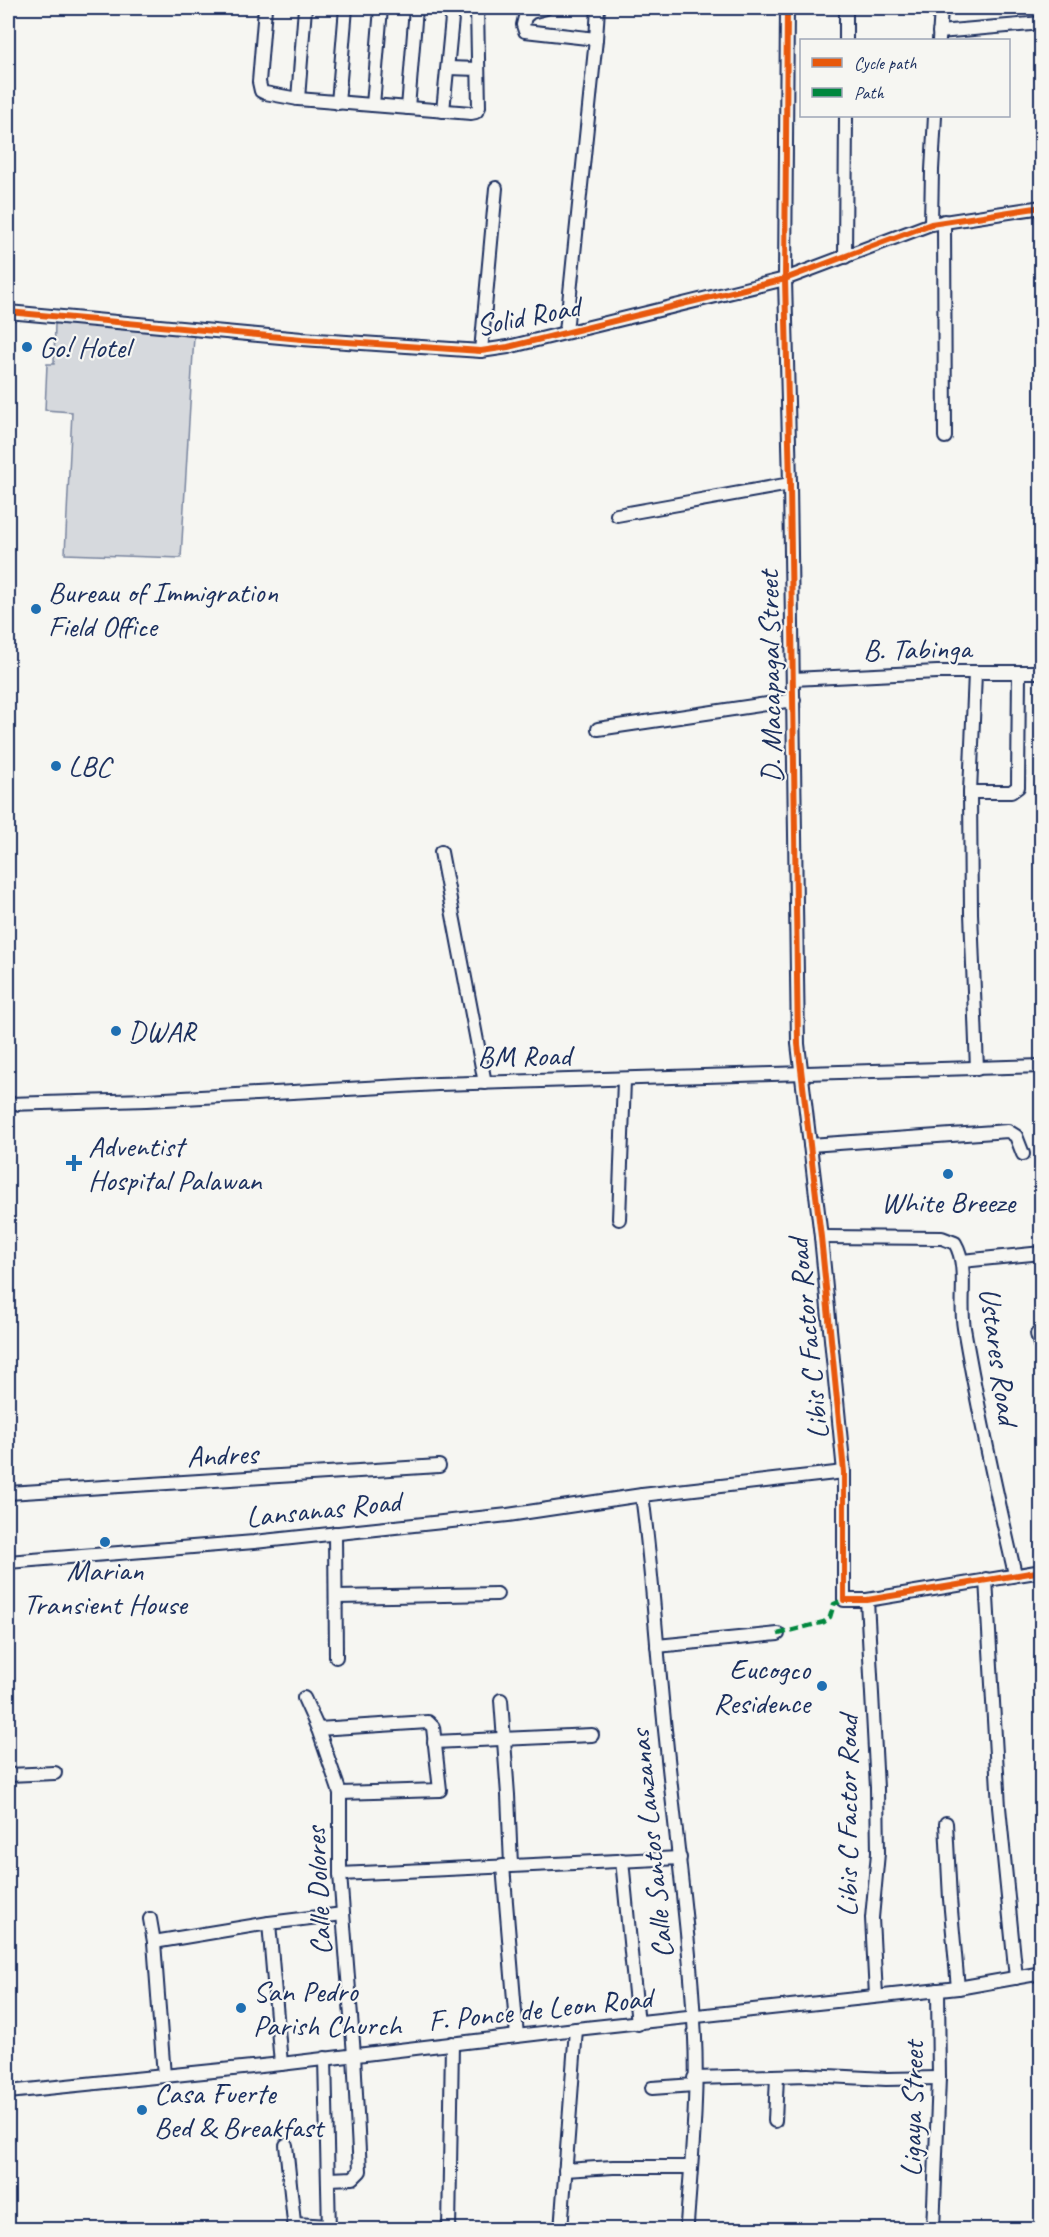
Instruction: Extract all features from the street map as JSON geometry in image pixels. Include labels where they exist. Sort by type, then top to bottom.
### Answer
[{"type":"street","points":[[265,8],[259,87],[265,93],[338,103],[471,113],[476,112],[479,107],[477,8]]},
{"type":"street","points":[[298,99],[305,8]]},
{"type":"street","points":[[338,103],[346,8]]},
{"type":"street","points":[[373,105],[381,8]]},
{"type":"street","points":[[408,108],[416,8]]},
{"type":"street","points":[[443,111],[453,8]]},
{"type":"street","points":[[546,8],[527,15],[523,21],[525,31],[596,39]]},
{"type":"street","points":[[566,332],[598,8]]},
{"type":"street","name":"D. Macapagal Street","points":[[787,8],[785,279],[794,700],[798,1044],[802,1073]]},
{"type":"street","points":[[846,8],[846,39]]},
{"type":"street","points":[[941,8],[939,36],[1041,23]]},
{"type":"street","points":[[448,68],[478,69]]},
{"type":"street","points":[[845,257],[846,117]]},
{"type":"street","points":[[932,224],[935,117]]},
{"type":"street","points":[[482,351],[496,188]]},
{"type":"street","name":"Solid Road","points":[[8,312],[302,339],[482,351],[785,279],[932,224],[1041,207]]},
{"type":"street","points":[[945,221],[945,437]]},
{"type":"street","points":[[617,515],[790,484]]},
{"type":"street","name":"B. Tabinga","points":[[793,679],[937,672],[1041,672]]},
{"type":"street","points":[[975,673],[970,792],[971,913],[977,1069]]},
{"type":"street","points":[[970,792],[1011,792],[1017,787],[1019,673]]},
{"type":"street","points":[[598,729],[794,700]]},
{"type":"street","points":[[441,852],[485,1083]]},
{"type":"street","name":"BM Road","points":[[8,1104],[485,1083],[1041,1066]]},
{"type":"street","name":"Libis C Factor Road","points":[[802,1073],[844,1472],[844,1600],[867,1600],[878,1853],[872,1918],[876,1996]]},
{"type":"street","points":[[619,1219],[624,1080]]},
{"type":"street","points":[[810,1145],[1008,1131],[1016,1136],[1023,1154]]},
{"type":"street","name":"Ustares Road","points":[[821,1238],[950,1239],[955,1243],[962,1261],[963,1325],[1015,1574]]},
{"type":"street","points":[[962,1261],[1041,1253]]},
{"type":"street","points":[[1037,1334],[1041,1351]]},
{"type":"street","name":"Andres","points":[[8,1493],[439,1466]]},
{"type":"street","name":"Lansanas Road","points":[[8,1562],[254,1542],[508,1515],[642,1495],[844,1472]]},
{"type":"street","name":"Calle Santos Lanzanas","points":[[642,1495],[653,1578],[657,1646],[669,1774],[680,1858],[695,2039],[687,2224]]},
{"type":"street","points":[[335,1533],[336,1657]]},
{"type":"street","points":[[867,1600],[1041,1571]]},
{"type":"street","points":[[986,1579],[999,1807],[1016,1978]]},
{"type":"street","points":[[337,1597],[497,1594]]},
{"type":"street","points":[[657,1646],[778,1634]]},
{"type":"street","name":"Calle Dolores","points":[[304,1698],[318,1729],[331,1773],[340,1793],[340,1874],[354,2055],[360,2171],[353,2178],[329,2179]]},
{"type":"street","points":[[501,1700],[507,1865],[517,2036]]},
{"type":"street","points":[[318,1729],[428,1722],[433,1727],[440,1787],[438,1791],[340,1793]]},
{"type":"street","points":[[434,1742],[592,1735]]},
{"type":"street","points":[[8,1775],[55,1773]]},
{"type":"street","points":[[946,1823],[958,1988]]},
{"type":"street","points":[[340,1874],[680,1858]]},
{"type":"street","points":[[622,1860],[638,2024]]},
{"type":"street","points":[[154,1942],[269,1923],[343,1914]]},
{"type":"street","points":[[150,1919],[154,1942],[164,2076]]},
{"type":"street","points":[[269,1923],[281,2064]]},
{"type":"street","name":"F. Ponce de Leon Road","points":[[8,2092],[281,2064],[576,2029],[958,1988],[1041,1973]]},
{"type":"street","name":"Ligaya Street","points":[[933,2229],[939,2078],[938,1990]]},
{"type":"street","points":[[561,2229],[576,2029]]},
{"type":"street","points":[[449,2229],[452,2043]]},
{"type":"street","points":[[286,2145],[294,2222],[329,2228],[325,2058]]},
{"type":"street","points":[[775,2121],[777,2076]]},
{"type":"street","points":[[652,2088],[694,2081],[777,2076],[939,2078]]},
{"type":"street","points":[[565,2170],[623,2166],[691,2167]]},
{"type":"shaded area","points":[[55,322],[194,336],[181,558],[65,554],[72,412],[45,410],[47,364],[54,364]]},
{"type":"marked path","points":[[778,1634],[824,1622],[830,1617],[834,1604],[844,1600]]},
{"type":"cycle path","points":[[787,8],[785,279],[798,1044],[821,1237],[844,1472],[844,1600],[867,1600],[1042,1571]]},
{"type":"cycle path","points":[[8,312],[302,339],[481,351],[508,347],[785,279],[931,224],[1042,207]]},
{"type":"place","name":"Go! Hotel","points":[[27,347]]},
{"type":"place","name":"Bureau of Immigration Field Office","points":[[36,609]]},
{"type":"place","name":"LBC","points":[[56,766]]},
{"type":"place","name":"DWAR","points":[[116,1031]]},
{"type":"place","name":"Adventist Hospital Palawan","points":[[74,1163]]},
{"type":"place","name":"White Breeze","points":[[948,1174]]},
{"type":"place","name":"Marian Transient House","points":[[105,1542]]},
{"type":"place","name":"Eucogco Residence","points":[[822,1686]]},
{"type":"place","name":"San Pedro Parish Church","points":[[241,2008]]},
{"type":"place","name":"Casa Fuerte Bed & Breakfast","points":[[142,2110]]}]
